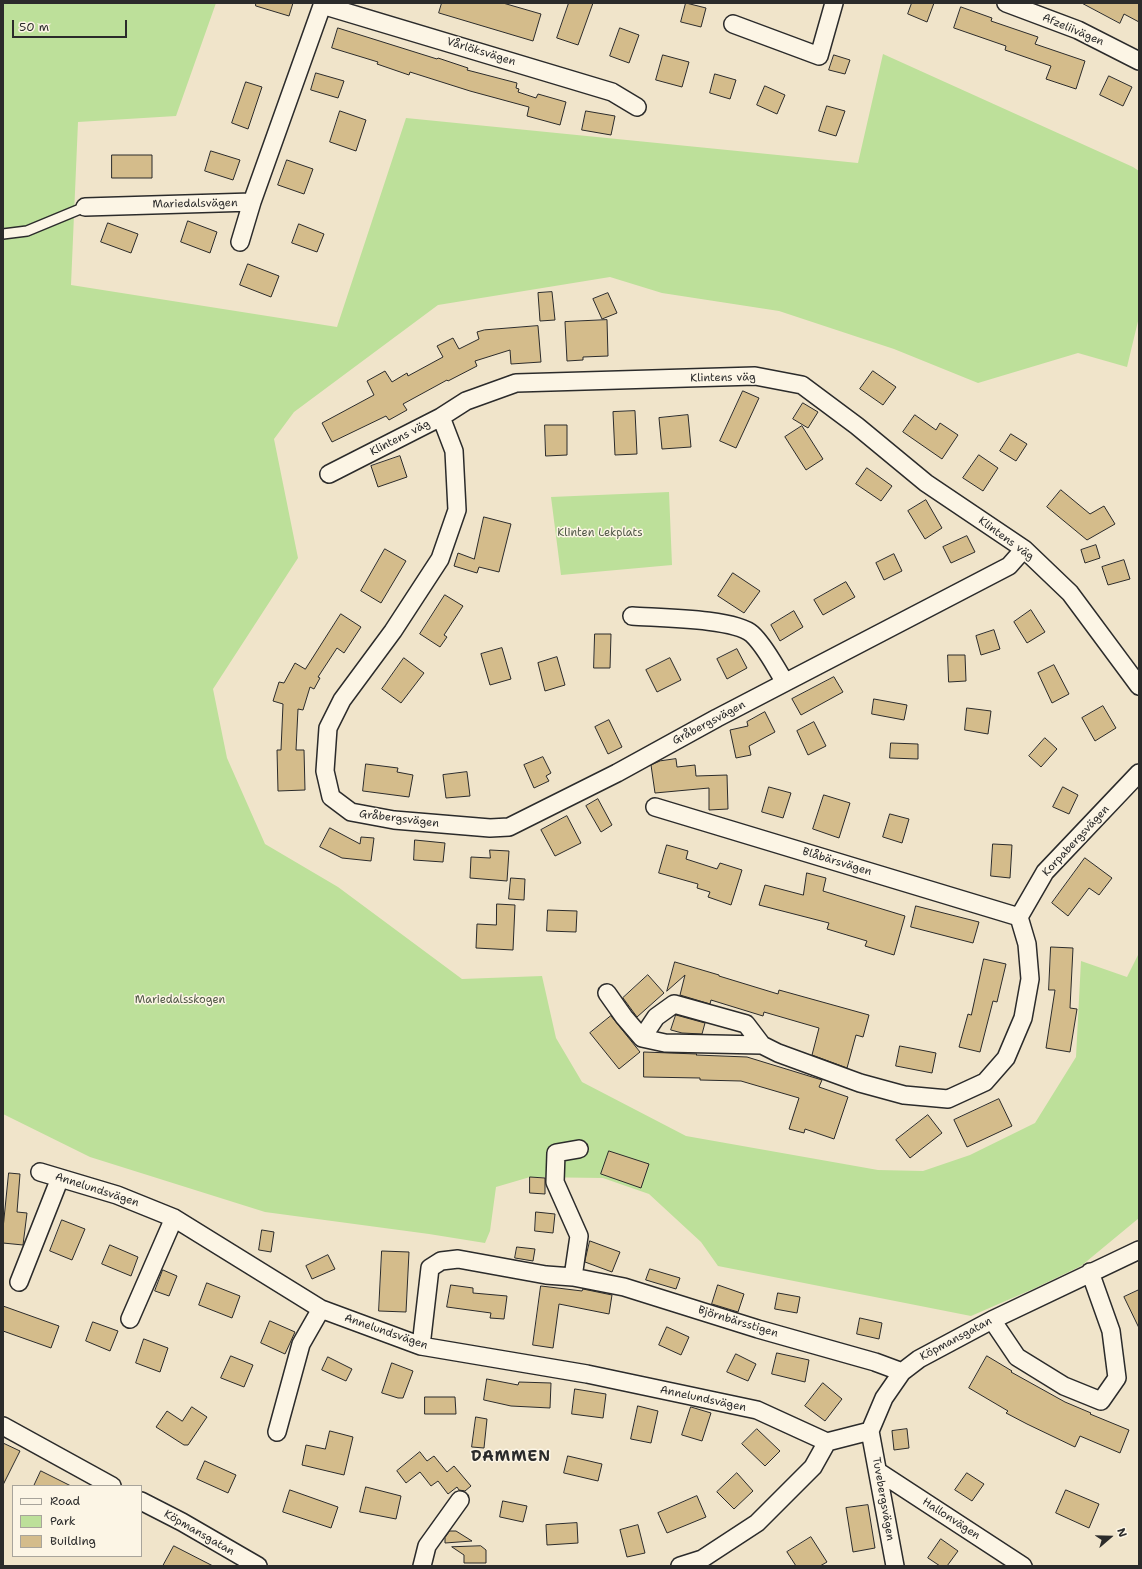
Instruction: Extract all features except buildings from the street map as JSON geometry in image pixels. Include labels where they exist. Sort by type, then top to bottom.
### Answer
[{"type":"street","points":[[733,24],[819,56],[834,3]]},
{"type":"street","name":"Afzeliivägen","points":[[1006,3],[1078,30],[1139,61]]},
{"type":"street","name":"Vårlöksvägen","points":[[323,4],[612,92],[636,107]]},
{"type":"street","name":"Mariedalsvägen","points":[[85,207],[252,202],[323,4]]},
{"type":"street","points":[[240,242],[252,202]]},
{"type":"street","name":"Klintens väg","points":[[329,474],[441,417],[466,402],[516,383],[755,376],[802,384],[926,483],[1024,549],[1070,593],[1139,686]]},
{"type":"street","name":"Gråbergsvägen","points":[[441,417],[454,451],[457,510],[440,559],[393,631],[342,700],[328,728],[325,771],[331,797],[350,812],[394,820],[490,828],[509,827],[617,773],[785,682],[1009,566],[1024,549]]},
{"type":"street","points":[[632,616],[686,619],[721,624],[751,633],[763,647],[785,682]]},
{"type":"street","name":"Korpabergsvägen","points":[[1019,917],[1045,872],[1139,774]]},
{"type":"street","name":"Blåbärsvägen","points":[[655,806],[1019,917]]},
{"type":"street","points":[[607,993],[624,1018],[642,1038],[665,1043],[762,1045],[778,1053],[860,1083],[904,1094],[948,1099],[985,1082],[1006,1058],[1023,1018],[1030,979],[1027,944],[1019,917]]},
{"type":"street","points":[[642,1038],[656,1017],[674,1004],[746,1024],[762,1045]]},
{"type":"street","points":[[573,1277],[579,1236],[555,1182],[556,1153],[579,1150]]},
{"type":"street","name":"Annelundsvägen","points":[[40,1172],[117,1194],[174,1218],[321,1308],[421,1346],[587,1374],[757,1410],[827,1442]]},
{"type":"street","points":[[19,1282],[60,1178]]},
{"type":"street","points":[[130,1319],[174,1218]]},
{"type":"street","name":"Köpmansgatan","points":[[870,1431],[884,1398],[902,1372],[919,1359],[992,1320],[1090,1272],[1139,1250]]},
{"type":"street","name":"Björnbärsstigen","points":[[421,1346],[430,1268],[441,1261],[458,1259],[546,1275],[573,1277],[624,1287],[758,1329],[875,1362],[902,1372]]},
{"type":"street","points":[[992,1320],[1016,1357],[1064,1386],[1101,1401],[1117,1378],[1111,1331],[1090,1272]]},
{"type":"street","points":[[277,1432],[301,1344],[321,1308]]},
{"type":"street","points":[[3,1426],[110,1485]]},
{"type":"street","points":[[680,1566],[702,1559],[757,1523],[813,1467],[827,1442],[870,1431]]},
{"type":"street","name":"Tuvebergsvägen","points":[[870,1431],[879,1472],[895,1566]]},
{"type":"street","name":"Hallonvägen","points":[[879,1472],[1023,1566]]},
{"type":"street","points":[[422,1566],[427,1546],[460,1500]]},
{"type":"street","name":"Köpmansgatan","points":[[142,1502],[182,1522],[250,1565]]},
{"type":"lane","name":"Mariedalsvägen","points":[[3,234],[27,231],[85,207]]},
{"type":"green space","name":"Mariedalsskogen","points":[[3,3],[216,3],[176,116],[78,122],[71,285],[337,327],[406,118],[858,163],[883,54],[1139,171],[1139,317],[1127,367],[1078,353],[978,383],[894,349],[779,311],[662,293],[610,277],[438,305],[294,412],[274,439],[298,558],[213,689],[227,758],[265,844],[338,887],[462,979],[542,976],[556,1038],[582,1082],[686,1136],[878,1170],[923,1171],[970,1155],[1035,1123],[1076,1057],[1081,961],[1127,977],[1139,953],[1139,1218],[1081,1266],[971,1316],[718,1266],[701,1242],[649,1194],[603,1178],[530,1177],[496,1187],[490,1231],[485,1243],[265,1212],[90,1157],[3,1114]]},
{"type":"green space","name":"Klinten Lekplats","points":[[669,492],[672,565],[561,575],[551,497]]},
{"type":"district","name":"DAMMEN","points":[[511,1457]]}]
